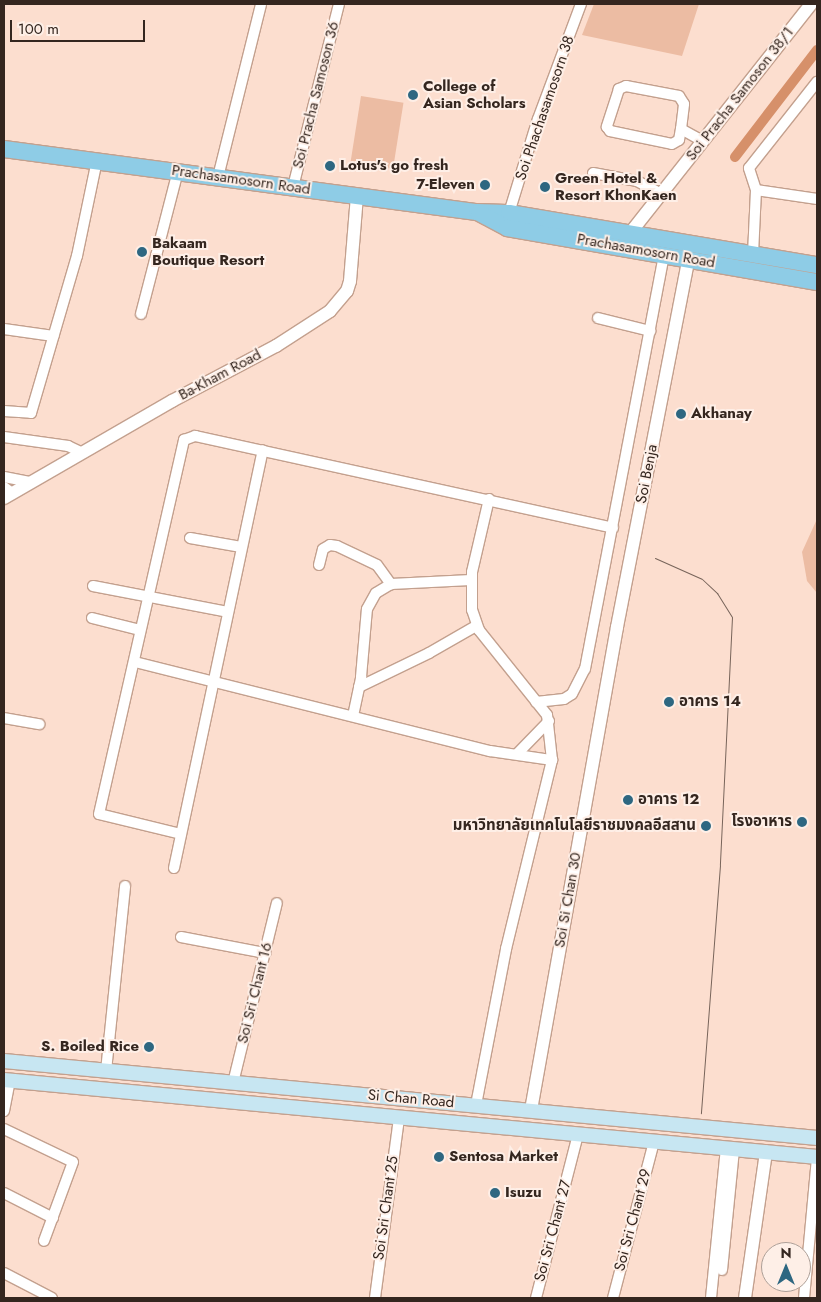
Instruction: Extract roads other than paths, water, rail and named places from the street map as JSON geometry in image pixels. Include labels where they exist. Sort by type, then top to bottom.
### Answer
[{"type":"main road","name":"Prachasamosorn Road","points":[[4,149],[477,212],[509,212],[817,265]]},
{"type":"main road","name":"Prachasamosorn Road","points":[[477,212],[506,228],[689,258],[817,282]]},
{"type":"main road","name":"Si Chan Road","points":[[4,1060],[817,1138]]},
{"type":"main road","name":"Si Chan Road","points":[[7,1080],[399,1119],[473,1124],[817,1157]]},
{"type":"main road","points":[[473,1124],[476,1105]]},
{"type":"street","points":[[218,177],[261,4]]},
{"type":"street","name":"Soi Pracha Samoson 36","points":[[293,187],[339,4]]},
{"type":"street","name":"Soi Phachasamosorn 38","points":[[509,212],[538,119],[581,4]]},
{"type":"street","name":"Soi Pracha Samoson 38/1","points":[[632,232],[811,4]]},
{"type":"street","points":[[753,254],[756,190],[749,168],[817,82]]},
{"type":"street","points":[[626,86],[679,96],[684,104],[681,129],[679,140],[672,144],[610,131],[608,127],[619,89],[626,86]]},
{"type":"street","points":[[681,129],[703,141]]},
{"type":"street","points":[[4,411],[32,413],[77,256],[97,160]]},
{"type":"street","points":[[141,314],[178,171]]},
{"type":"street","points":[[593,173],[637,181],[661,194]]},
{"type":"street","points":[[756,190],[817,199]]},
{"type":"street","name":"Ba-Kham Road","points":[[7,493],[276,346],[330,311],[347,291],[350,282],[357,196]]},
{"type":"street","points":[[536,702],[564,699],[572,694],[585,669],[664,254]]},
{"type":"street","name":"Soi Benja","points":[[606,690],[689,258]]},
{"type":"street","points":[[598,318],[650,331]]},
{"type":"street","points":[[4,329],[54,336]]},
{"type":"street","points":[[181,834],[99,814],[184,440],[195,436],[489,499],[613,528]]},
{"type":"street","points":[[4,437],[68,446],[81,452]]},
{"type":"street","points":[[174,868],[262,450]]},
{"type":"street","points":[[4,477],[30,482]]},
{"type":"street","points":[[476,1105],[506,949],[552,760],[549,720],[476,626],[471,580],[489,499]]},
{"type":"street","points":[[190,538],[241,547]]},
{"type":"street","points":[[319,566],[323,549],[330,545],[337,546],[377,565],[391,584]]},
{"type":"street","points":[[353,716],[359,686],[367,609],[376,593],[391,584],[471,580]]},
{"type":"street","points":[[93,586],[228,612]]},
{"type":"street","points":[[92,618],[140,630]]},
{"type":"street","points":[[359,686],[429,653],[476,626]]},
{"type":"street","points":[[135,662],[490,751],[552,760]]},
{"type":"street","name":"Soi Si Chan 30","points":[[531,1110],[606,690]]},
{"type":"street","points":[[4,718],[39,724]]},
{"type":"street","points":[[517,754],[549,720]]},
{"type":"street","points":[[106,1071],[125,886]]},
{"type":"street","name":"Soi Sri Chant 16","points":[[233,1083],[277,903]]},
{"type":"street","points":[[181,937],[264,953]]},
{"type":"street","points":[[4,1111],[7,1080]]},
{"type":"street","name":"Soi Sri Chant 25","points":[[374,1298],[399,1119]]},
{"type":"street","points":[[4,1129],[73,1162],[44,1241]]},
{"type":"street","name":"Soi Sri Chant 27","points":[[536,1298],[578,1135]]},
{"type":"street","name":"Soi Sri Chant 29","points":[[613,1298],[654,1142]]},
{"type":"street","points":[[711,1298],[730,1149]]},
{"type":"street","points":[[718,1298],[730,1149]]},
{"type":"street","points":[[745,1298],[766,1152]]},
{"type":"street","points":[[804,1298],[817,1157]]},
{"type":"street","points":[[4,1193],[53,1218]]},
{"type":"street","points":[[4,1273],[52,1298]]},
{"type":"waterway","points":[[735,157],[817,50]]},
{"type":"tram line","points":[[655,558],[702,579],[717,593],[732,617],[720,865],[701,1113]]},
{"type":"place","name":"College of Asian Scholars","points":[[413,95]]},
{"type":"place","name":"Lotus's go fresh","points":[[330,166]]},
{"type":"place","name":"7-Eleven","points":[[485,185]]},
{"type":"place","name":"Green Hotel & Resort KhonKaen","points":[[545,187]]},
{"type":"place","name":"Bakaam Boutique Resort","points":[[142,252]]},
{"type":"place","name":"Akhanay","points":[[681,414]]},
{"type":"place","name":"อาคาร 14","points":[[669,702]]},
{"type":"place","name":"อาคาร 12","points":[[628,800]]},
{"type":"place","name":"โรงอาหาร","points":[[802,822]]},
{"type":"place","name":"มหาวิทยาลัยเทคโนโลยีราชมงคลอีสสาน","points":[[706,826]]},
{"type":"place","name":"S. Boiled Rice","points":[[149,1047]]},
{"type":"place","name":"Sentosa Market","points":[[439,1157]]},
{"type":"place","name":"Isuzu","points":[[495,1193]]}]
